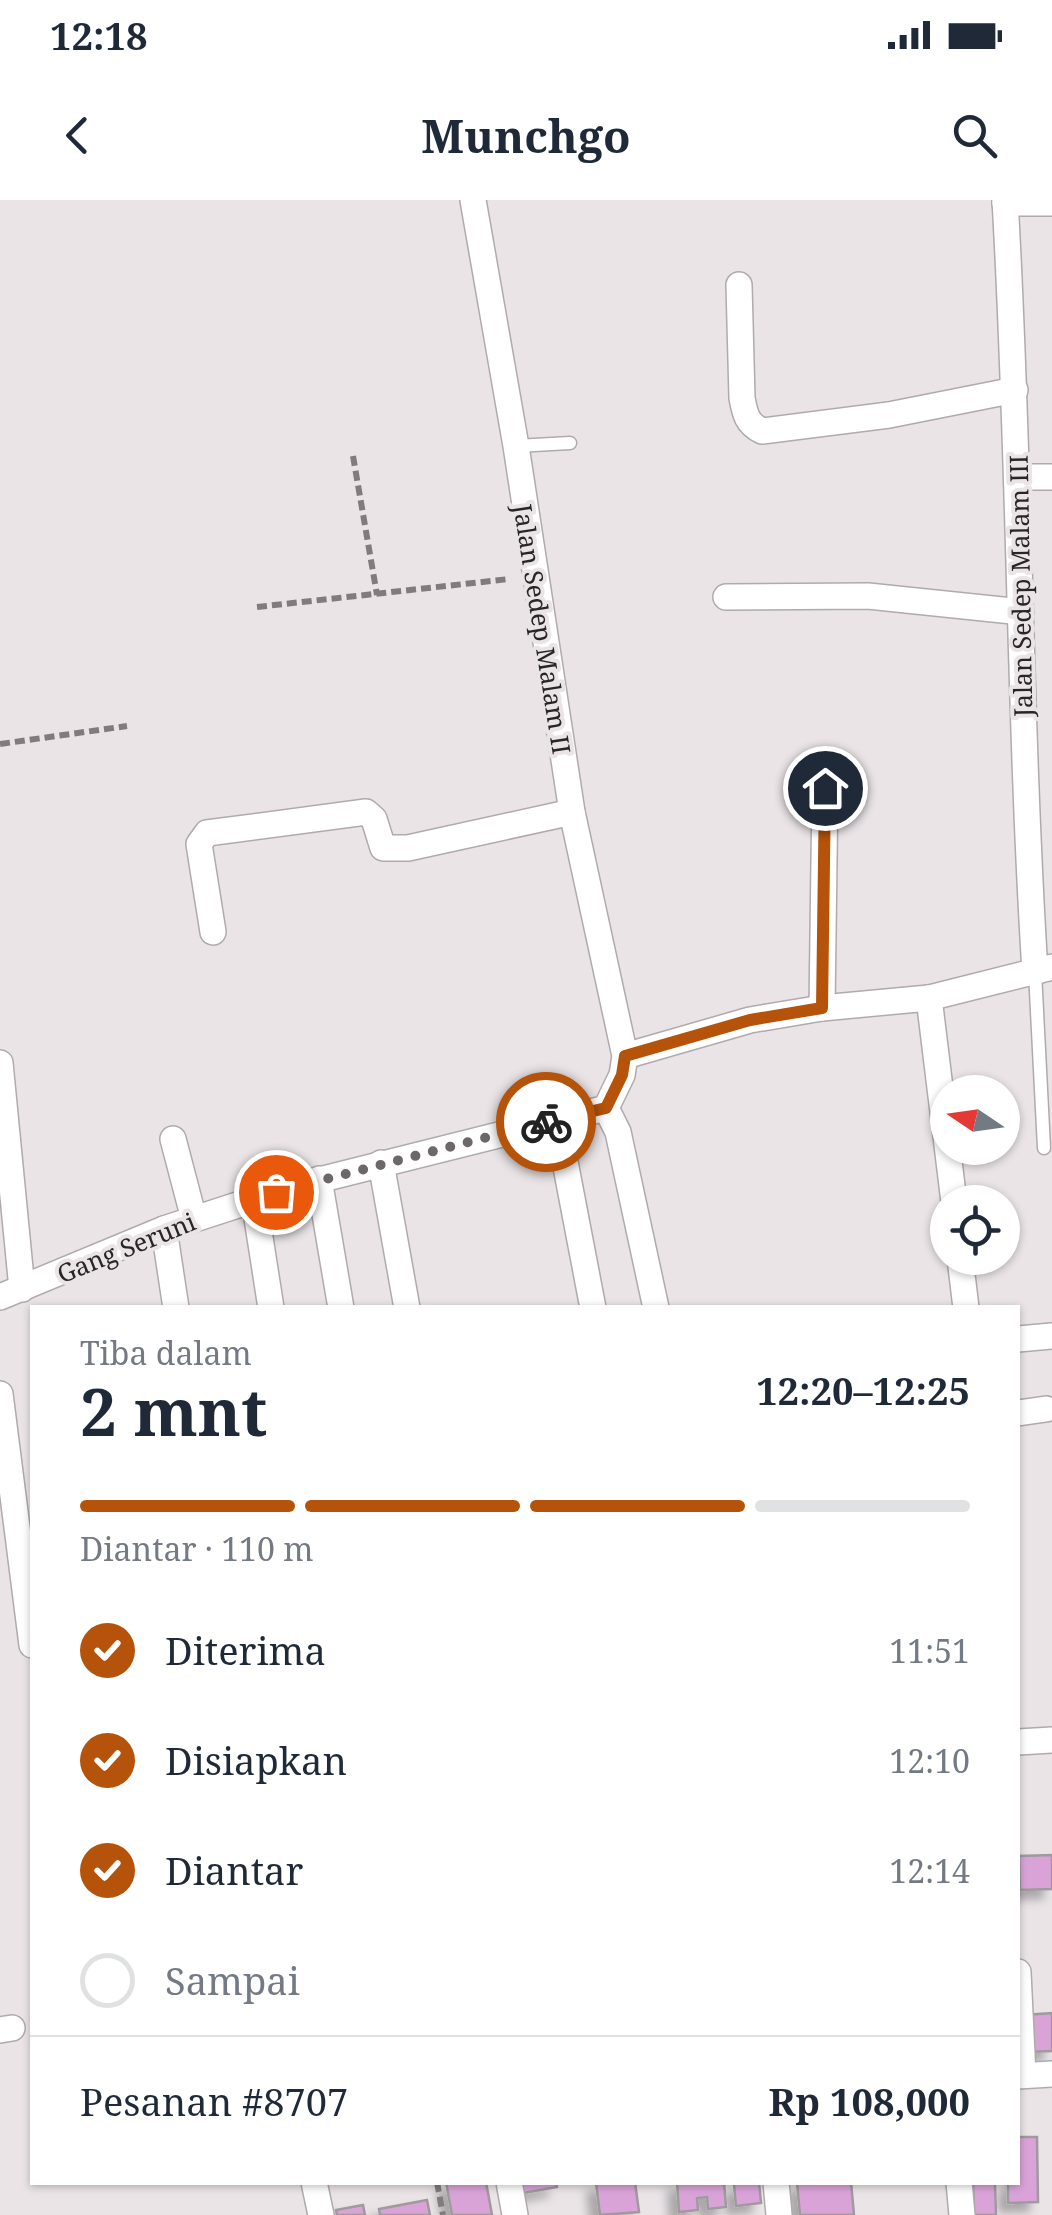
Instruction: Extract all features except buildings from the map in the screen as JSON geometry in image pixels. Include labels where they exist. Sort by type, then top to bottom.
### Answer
[{"type":"street","name":"Jalan Sedep Malam II","points":[[473,200],[516,446],[572,812],[625,1056]]},
{"type":"street","points":[[1005,201],[1052,203]]},
{"type":"street","name":"Jalan Sedep Malam III","points":[[1005,201],[1018,477],[1023,756],[1043,969]]},
{"type":"street","points":[[738,285],[742,398],[752,426],[762,431],[889,415],[1014,390]]},
{"type":"street","points":[[1018,477],[1052,476]]},
{"type":"street","points":[[726,598],[868,596],[1021,612]]},
{"type":"street","points":[[822,1008],[825,788]]},
{"type":"street","points":[[213,932],[199,844],[208,834],[366,812],[374,819],[383,848],[408,848],[572,812]]},
{"type":"street","points":[[655,1305],[618,1132],[606,1108],[618,1085],[625,1056],[750,1020],[822,1008],[929,998],[1043,969]]},
{"type":"street","points":[[929,998],[952,1185]]},
{"type":"street","points":[[0,1063],[11,1293]]},
{"type":"street","name":"Gang Seruni","points":[[11,1293],[164,1229],[319,1179],[606,1108]]},
{"type":"street","points":[[557,1120],[592,1305]]},
{"type":"street","points":[[173,1138],[194,1219]]},
{"type":"street","points":[[382,1163],[406,1305]]},
{"type":"street","points":[[319,1179],[340,1305]]},
{"type":"street","points":[[254,1200],[271,1305]]},
{"type":"street","points":[[164,1229],[176,1305]]},
{"type":"street","points":[[962,1275],[966,1305]]},
{"type":"street","points":[[1020,1340],[1052,1336]]},
{"type":"street","points":[[0,1394],[30,1629]]},
{"type":"street","points":[[1020,1414],[1046,1408]]},
{"type":"street","points":[[1020,1742],[1052,1740]]},
{"type":"street","points":[[1020,2076],[1052,2074]]},
{"type":"street","points":[[315,2185],[321,2215]]},
{"type":"street","points":[[509,2185],[515,2215]]},
{"type":"street","points":[[776,2185],[780,2215]]},
{"type":"street","points":[[959,2185],[962,2215]]},
{"type":"lane","points":[[516,446],[570,443]]},
{"type":"lane","points":[[1043,969],[1044,1148]]},
{"type":"path","points":[[353,456],[377,594]]},
{"type":"path","points":[[257,608],[535,576]]},
{"type":"path","points":[[0,744],[127,726]]},
{"type":"path","points":[[437,2185],[443,2215]]},
{"type":"way so far","points":[[276,1192],[546,1122]]},
{"type":"route","points":[[546,1122],[606,1108],[622,1075],[625,1056],[750,1020],[822,1008],[825,788]]}]
